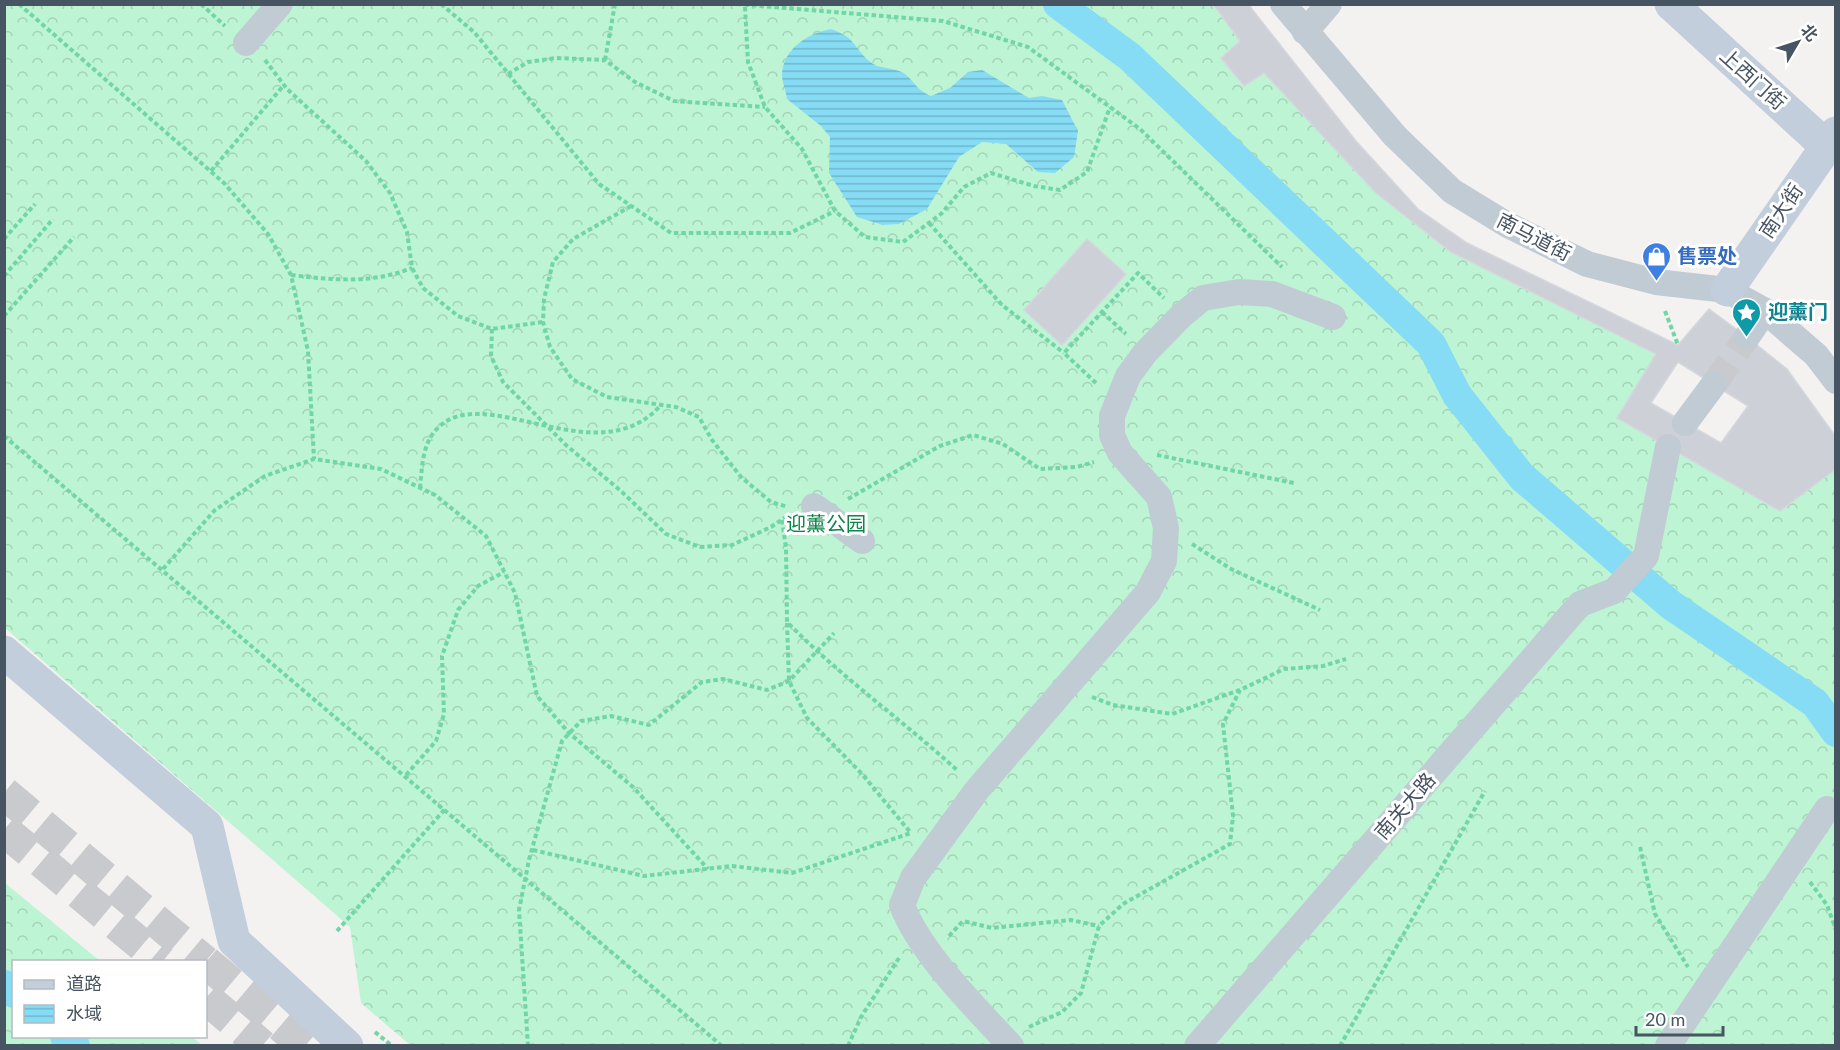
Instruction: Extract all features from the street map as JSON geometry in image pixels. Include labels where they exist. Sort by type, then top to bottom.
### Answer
[{"type":"street","points":[[246,43],[280,4]]},
{"type":"street","name":"南马道街","points":[[1283,4],[1395,136],[1452,191],[1506,224],[1587,264],[1656,282],[1727,290],[1765,311],[1816,354],[1836,381]]},
{"type":"street","points":[[1305,32],[1329,4]]},
{"type":"street","name":"上西门街","points":[[1671,4],[1832,144]]},
{"type":"street","name":"南大街","points":[[1727,290],[1832,144]]},
{"type":"street","points":[[1017,1039],[974,1006],[916,933],[903,905],[913,878],[978,790],[1148,592],[1164,561],[1166,528],[1159,497],[1120,453],[1112,435],[1112,416],[1128,376],[1145,353],[1182,315],[1203,298],[1239,292],[1272,294],[1333,317]]},
{"type":"street","points":[[1747,337],[1765,311]]},
{"type":"street","points":[[1685,423],[1714,384]]},
{"type":"street","name":"南关大路","points":[[1197,1046],[1580,604],[1614,591],[1624,583],[1646,556],[1668,447]]},
{"type":"street","points":[[814,506],[862,541]]},
{"type":"street","points":[[4,652],[207,826],[234,941],[347,1046]]},
{"type":"street","points":[[1668,1046],[1827,809]]},
{"type":"path","points":[[19,4],[211,171],[268,234],[291,275],[308,351],[314,459]]},
{"type":"path","points":[[201,4],[265,60],[284,85],[366,160],[390,193],[407,232],[412,268],[423,288],[458,316],[492,329],[543,322]]},
{"type":"path","points":[[441,4],[474,32],[598,184],[672,233],[790,233],[835,211]]},
{"type":"path","points":[[605,60],[615,4]]},
{"type":"path","points":[[737,4],[745,7],[943,21],[1028,47],[1140,129],[1283,268]]},
{"type":"path","points":[[745,7],[748,62],[765,107],[802,149],[835,211],[865,237],[903,242],[941,214],[964,187],[992,173],[1034,186],[1060,190],[1087,172],[1110,107]]},
{"type":"path","points":[[508,74],[528,62],[556,58],[605,60],[635,82],[674,101],[765,107]]},
{"type":"path","points":[[211,171],[284,85]]},
{"type":"path","points":[[4,239],[35,204]]},
{"type":"path","points":[[492,329],[491,356],[503,382],[547,427],[666,534],[700,547],[732,545],[782,520],[797,509],[771,502],[741,477],[712,440],[699,417],[676,407],[608,397],[572,379],[550,347],[543,322],[544,299],[553,262],[573,239],[631,206]]},
{"type":"path","points":[[4,276],[53,219]]},
{"type":"path","points":[[929,222],[1002,305],[1064,353],[1117,403]]},
{"type":"path","points":[[4,316],[74,237]]},
{"type":"path","points":[[291,275],[342,280],[387,278],[412,268]]},
{"type":"path","points":[[1064,353],[1138,273],[1182,315]]},
{"type":"path","points":[[1656,282],[1678,345]]},
{"type":"path","points":[[420,488],[425,451],[434,432],[450,418],[472,412],[547,427],[599,433],[626,430],[649,418],[661,405]]},
{"type":"path","points":[[814,506],[843,501],[940,446],[972,435],[1003,444],[1040,469],[1077,467],[1120,453],[1170,455],[1294,483]]},
{"type":"path","points":[[4,436],[446,808],[722,1046]]},
{"type":"path","points":[[163,569],[215,510],[266,476],[314,459],[381,469],[435,495],[486,536],[515,593],[537,696],[569,733],[633,787],[708,868]]},
{"type":"path","points":[[782,520],[786,548],[789,681],[807,718],[862,774],[910,832],[932,851]]},
{"type":"path","points":[[1166,528],[1231,569],[1320,610]]},
{"type":"path","points":[[406,775],[435,741],[444,714],[442,656],[458,610],[478,586],[504,572]]},
{"type":"path","points":[[787,622],[816,652],[892,712],[978,790]]},
{"type":"path","points":[[528,1046],[519,910],[562,741],[581,721],[611,716],[649,725],[702,682],[723,679],[767,690],[789,681],[834,633]]},
{"type":"path","points":[[1066,687],[1113,705],[1172,714],[1239,690],[1284,669],[1323,666],[1346,659]]},
{"type":"path","points":[[1017,1039],[1029,1026],[1062,1012],[1081,993],[1099,926],[1123,904],[1230,844],[1233,816],[1223,724],[1239,690]]},
{"type":"path","points":[[1340,1046],[1485,791]]},
{"type":"path","points":[[338,931],[446,808]]},
{"type":"path","points":[[533,850],[644,876],[732,866],[792,873],[910,832]]},
{"type":"path","points":[[1640,847],[1655,914],[1704,992]]},
{"type":"path","points":[[1793,857],[1827,905],[1836,930]]},
{"type":"path","points":[[848,1046],[861,1017],[916,933],[950,935],[963,921],[992,928],[1071,920],[1099,926]]},
{"type":"green space","name":"迎薰公园","points":[[5,5],[1213,5],[1240,41],[1221,58],[1243,86],[1264,73],[1376,193],[1451,252],[1656,354],[1618,419],[1780,511],[1833,471],[1835,475],[1835,1045],[410,1045],[361,1003],[350,927],[5,628]]},
{"type":"green space","points":[[5,883],[99,960],[12,960],[12,1038],[193,1038],[202,1045],[5,1045]]},
{"type":"water","points":[[831,29],[850,39],[872,64],[904,73],[920,90],[931,96],[950,88],[968,72],[982,70],[1029,98],[1042,96],[1062,100],[1078,131],[1074,157],[1055,173],[1038,172],[1006,144],[982,142],[959,157],[927,209],[899,224],[883,225],[857,217],[829,173],[830,137],[821,126],[787,99],[782,78],[783,65],[799,43],[814,34]]},
{"type":"building","points":[[1213,4],[1248,4],[1356,141],[1418,209],[1467,243],[1678,345],[1709,309],[1787,369],[1836,437],[1836,475],[1833,471],[1780,511],[1617,418],[1656,354],[1451,252],[1376,193],[1264,73],[1244,86],[1221,58],[1240,41]],"holes":[[[1678,362],[1748,406],[1721,443],[1651,403]]]},
{"type":"building","points":[[1087,239],[1126,274],[1062,345],[1024,310]]},
{"type":"waterway","points":[[1058,4],[1130,57],[1431,344],[1457,395],[1522,477],[1671,605],[1815,703],[1836,732]]},
{"type":"waterway","points":[[4,985],[12,991]]},
{"type":"waterway","points":[[67,1038],[75,1046]]},
{"type":"tunnel","points":[[1714,384],[1747,337]]},
{"type":"tunnel","points":[[4,793],[203,960]]},
{"type":"tunnel","points":[[4,830],[160,960]]},
{"type":"tunnel","points":[[207,963],[305,1046]]},
{"type":"tunnel","points":[[207,999],[262,1046]]},
{"type":"place","name":"售票处","points":[[1656,282]]},
{"type":"place","name":"迎薰门","points":[[1747,338]]}]
